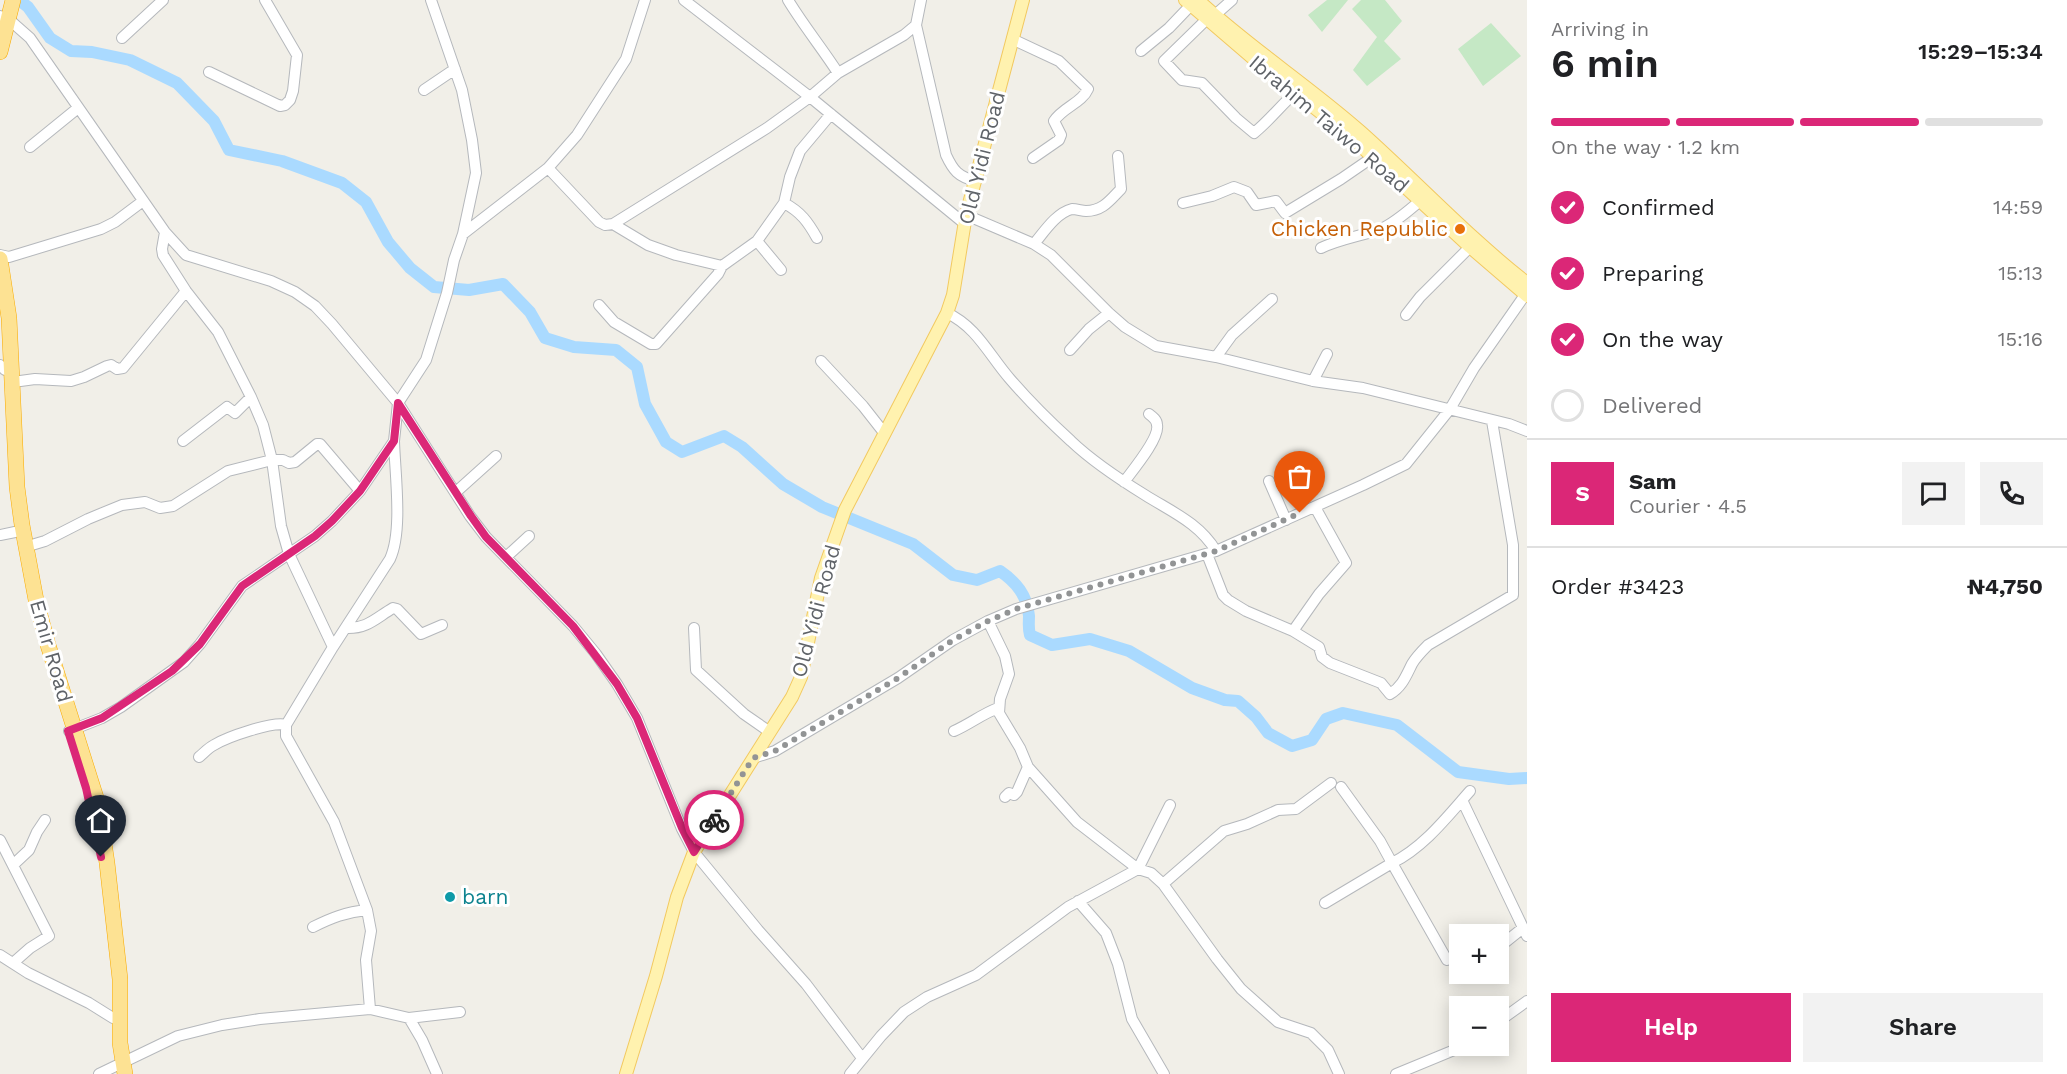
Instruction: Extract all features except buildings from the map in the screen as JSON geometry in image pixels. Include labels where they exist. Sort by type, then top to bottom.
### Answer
[{"type":"highway","points":[[0,52],[4,0]]},
{"type":"highway","points":[[2,16],[13,0]]},
{"type":"highway","name":"Emir Road","points":[[0,257],[9,318],[6,372],[10,480],[7,533],[34,624],[71,730]]},
{"type":"highway","name":"Emir Road","points":[[0,301],[17,487],[26,547],[45,634],[86,788],[101,857],[114,980],[116,1018],[113,1044],[120,1069]]},
{"type":"main road","name":"Old Yidi Road","points":[[626,1074],[677,897],[694,852],[770,732],[801,677],[821,578],[843,515],[947,313],[953,295],[966,219],[1023,0]]},
{"type":"main road","name":"Ibrahim Taiwo Road","points":[[1192,2],[1360,131],[1477,240],[1527,291]]},
{"type":"main road","name":"Ibrahim Taiwo Road","points":[[1211,17],[1263,67],[1330,119],[1373,157],[1470,247],[1527,291]]},
{"type":"street","points":[[122,38],[163,0]]},
{"type":"street","points":[[209,72],[280,106],[290,100],[297,71],[297,55],[280,28],[269,0]]},
{"type":"street","points":[[370,1009],[366,960],[371,931],[367,910],[334,822],[286,736],[286,725],[396,547],[394,441],[398,403],[426,360],[463,234],[476,173],[472,141],[455,69],[431,0]]},
{"type":"street","points":[[463,234],[548,168],[577,135],[626,59],[645,0]]},
{"type":"street","points":[[684,0],[966,219],[1034,244],[1051,255],[1125,327],[1156,346],[1216,357],[1313,381],[1363,388],[1527,431]]},
{"type":"street","points":[[788,0],[838,73]]},
{"type":"street","points":[[921,0],[916,25],[946,154],[953,171],[963,178],[976,181]]},
{"type":"street","points":[[1232,0],[1164,61],[1182,80],[1202,83],[1254,133],[1268,122],[1281,104],[1296,92]]},
{"type":"street","points":[[1141,51],[1170,28],[1192,2]]},
{"type":"street","points":[[2,16],[30,38],[178,249],[196,260],[271,281],[295,292],[315,306],[332,324],[398,403],[486,537],[573,626],[617,684],[637,718],[694,852],[806,984],[862,1058]]},
{"type":"street","points":[[548,168],[599,222],[605,225],[613,224],[767,128],[810,97],[838,73],[904,35],[916,25]]},
{"type":"street","points":[[1012,39],[1059,62],[1088,89],[1086,95],[1059,112],[1054,121],[1061,135],[1059,140],[1033,158]]},
{"type":"street","points":[[424,90],[455,69]]},
{"type":"street","points":[[30,147],[78,108]]},
{"type":"street","points":[[599,305],[614,322],[651,344],[656,344],[718,274],[722,266],[757,241],[784,203],[790,177],[800,152],[831,114]]},
{"type":"street","points":[[1034,244],[1054,220],[1064,213],[1073,209],[1087,211],[1101,209],[1114,196],[1120,189],[1118,156]]},
{"type":"street","points":[[1183,203],[1212,196],[1234,187],[1247,192],[1256,205],[1276,201],[1285,213],[1373,157]]},
{"type":"street","points":[[0,257],[9,257],[100,229],[115,222],[143,201]]},
{"type":"street","points":[[1321,248],[1382,229],[1407,213],[1420,201]]},
{"type":"street","points":[[784,203],[794,208],[806,219],[817,238]]},
{"type":"street","points":[[613,224],[648,245],[676,255],[722,266]]},
{"type":"street","points":[[165,232],[163,255],[186,291],[218,332],[263,425],[272,460],[281,526],[289,554],[333,647]]},
{"type":"street","points":[[757,241],[782,270]]},
{"type":"street","points":[[1406,315],[1426,290],[1470,247]]},
{"type":"street","points":[[6,372],[35,379],[71,381],[111,365],[117,369],[123,368],[186,291]]},
{"type":"street","points":[[753,758],[775,751],[898,678],[953,640],[988,621],[1016,609],[1212,552],[1406,464],[1450,409],[1474,368],[1527,291]]},
{"type":"street","points":[[1216,357],[1232,335],[1272,299]]},
{"type":"street","points":[[947,313],[968,325],[1028,399],[1072,443],[1124,482],[1201,530],[1212,552],[1223,595],[1228,600],[1293,631],[1319,647],[1322,657],[1330,663],[1381,683],[1390,694],[1397,690],[1409,674],[1418,655],[1428,645],[1513,595],[1513,545],[1492,421]]},
{"type":"street","points":[[1070,350],[1089,328],[1109,313]]},
{"type":"street","points":[[1313,381],[1327,354]]},
{"type":"street","points":[[821,361],[863,406],[885,435]]},
{"type":"street","points":[[183,441],[216,417],[223,409],[227,407],[235,413],[251,397]]},
{"type":"street","points":[[1124,482],[1141,459],[1158,429],[1157,422],[1149,414]]},
{"type":"street","points":[[71,730],[102,718],[121,707],[172,671],[200,644],[242,586],[332,521],[360,491],[394,441]]},
{"type":"street","points":[[26,547],[45,541],[122,505],[145,502],[160,508],[173,506],[228,471],[272,460],[295,462],[315,444],[320,444],[360,491]]},
{"type":"street","points":[[456,492],[496,456]]},
{"type":"street","points":[[1269,481],[1286,520]]},
{"type":"street","points":[[1293,631],[1319,594],[1346,563],[1315,507]]},
{"type":"street","points":[[506,557],[529,536]]},
{"type":"street","points":[[346,628],[366,626],[393,608],[397,609],[421,634],[442,625]]},
{"type":"street","points":[[988,621],[1005,656],[1008,675],[998,708],[1028,766],[1077,822],[1138,868],[1151,873],[1162,884],[1241,989],[1278,1022],[1311,1033],[1328,1050],[1335,1073]]},
{"type":"street","points":[[694,628],[696,670],[744,714],[770,732]]},
{"type":"street","points":[[954,731],[969,724],[982,714],[998,708]]},
{"type":"street","points":[[199,757],[214,744],[239,734],[274,723],[286,725]]},
{"type":"street","points":[[1005,797],[1009,793],[1014,795],[1017,792],[1028,766]]},
{"type":"street","points":[[1162,884],[1224,831],[1247,824],[1278,810],[1296,809],[1336,785],[1380,841],[1447,960]]},
{"type":"street","points":[[1325,903],[1411,852],[1466,796],[1522,913],[1525,932],[1509,941]]},
{"type":"street","points":[[850,1074],[904,1012],[927,997],[991,965],[1077,902],[1138,868],[1170,805]]},
{"type":"street","points":[[13,865],[29,850],[45,819]]},
{"type":"street","points":[[0,840],[49,936],[30,948],[13,963]]},
{"type":"street","points":[[1077,902],[1106,933],[1118,964],[1132,1019],[1164,1074]]},
{"type":"street","points":[[313,927],[338,915],[367,910]]},
{"type":"street","points":[[0,955],[28,973],[89,1002],[116,1018]]},
{"type":"street","points":[[1509,1014],[1527,1001]]},
{"type":"street","points":[[99,1074],[120,1069],[178,1035],[260,1019],[370,1009],[410,1018],[460,1012]]},
{"type":"street","points":[[410,1018],[437,1074]]},
{"type":"street","points":[[1396,1074],[1449,1052]]},
{"type":"green space","points":[[1327,0],[1348,0],[1322,32],[1308,15]]},
{"type":"green space","points":[[1361,0],[1385,0],[1402,21],[1384,41],[1401,59],[1367,86],[1353,70],[1377,37],[1352,9]]},
{"type":"green space","points":[[1491,23],[1521,56],[1483,86],[1458,49]]},
{"type":"waterway","points":[[19,0],[28,7],[50,38],[71,51],[92,52],[130,60],[177,83],[214,121],[229,150],[282,161],[342,183],[366,202],[388,242],[410,268],[434,287],[469,290],[503,284],[530,312],[545,338],[574,347],[616,350],[637,367],[645,404],[666,442],[682,452],[724,436],[742,447],[783,484],[822,507],[913,544],[953,575],[977,580],[1000,571],[1016,585],[1023,595],[1028,608],[1030,635],[1052,645],[1090,639],[1129,651],[1192,688],[1225,700],[1238,701],[1256,717],[1268,733],[1292,746],[1312,740],[1326,719],[1343,713],[1397,725],[1458,772],[1509,779],[1527,778]]},
{"type":"way so far","points":[[714,820],[753,758],[775,751],[898,678],[953,640],[988,621],[1016,609],[1216,551],[1300,513]]},
{"type":"place","name":"Chicken Republic","points":[[1460,229]]},
{"type":"place","name":"barn","points":[[450,897]]},
{"type":"route","points":[[101,857],[86,788],[68,731],[102,718],[121,707],[184,662],[242,586],[315,536],[332,521],[360,491],[394,441],[398,403],[486,537],[573,626],[617,684],[637,718],[694,852],[714,820]]}]
